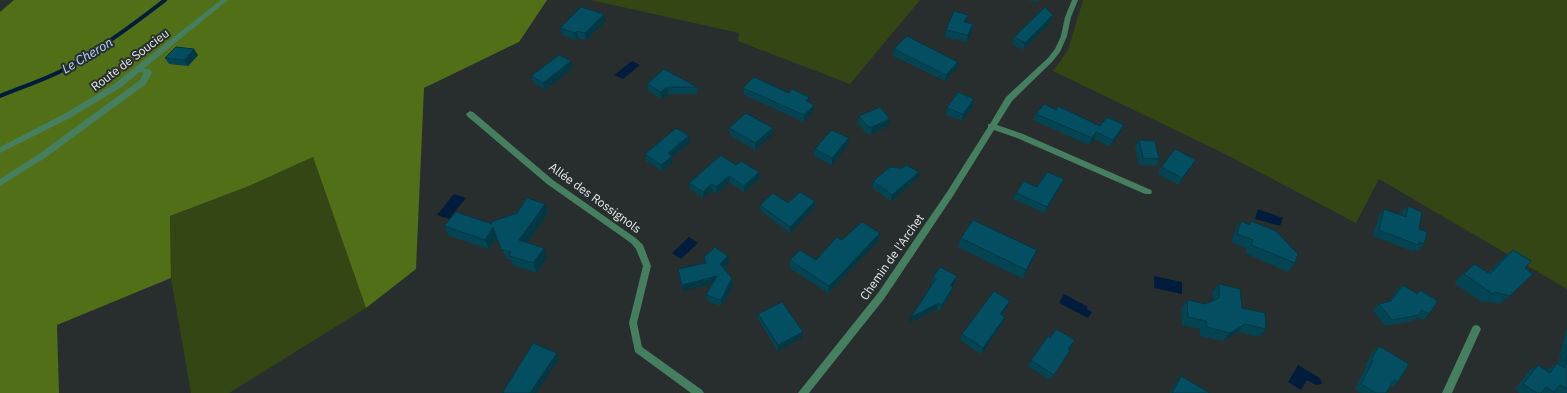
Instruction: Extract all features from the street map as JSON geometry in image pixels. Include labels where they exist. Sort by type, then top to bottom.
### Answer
[{"type":"street","name":"Route de Soucieu","points":[[0,150],[90,103],[140,69],[225,0]]},
{"type":"street","name":"Chemin de l'Archet","points":[[804,393],[881,296],[950,194],[990,126],[1009,99],[1050,60],[1058,50],[1075,0]]},
{"type":"street","points":[[0,182],[42,156],[142,82],[148,72],[140,69]]},
{"type":"street","name":"Allée des Rossignols","points":[[470,114],[550,182],[634,241],[640,247],[647,266],[633,323],[638,349],[699,393]]},
{"type":"street","points":[[990,126],[1020,136],[1148,192]]},
{"type":"street","points":[[1447,393],[1476,328]]},
{"type":"green space","points":[[14,0],[547,0],[519,42],[424,88],[416,269],[366,308],[313,157],[249,186],[170,216],[171,278],[57,325],[59,393],[0,393],[0,12]]},
{"type":"green space","points":[[591,0],[920,0],[850,84],[738,41],[739,33]]},
{"type":"green space","points":[[1083,0],[1567,0],[1567,289],[1379,179],[1356,223],[1223,153],[1053,71],[1068,50]]},
{"type":"green space","points":[[313,157],[366,308],[229,393],[191,393],[171,278],[170,216],[249,186]]},
{"type":"water","points":[[632,61],[640,65],[623,79],[614,75]]},
{"type":"water","points":[[454,194],[466,198],[449,219],[437,215]]},
{"type":"water","points":[[1258,209],[1283,218],[1280,226],[1255,219]]},
{"type":"water","points":[[689,237],[698,243],[681,259],[672,253]]},
{"type":"water","points":[[1154,276],[1182,282],[1182,294],[1154,288]]},
{"type":"water","points":[[1064,294],[1088,307],[1087,309],[1092,312],[1088,318],[1059,303]]},
{"type":"water","points":[[1298,365],[1320,378],[1322,384],[1316,385],[1307,380],[1301,390],[1288,382]]},
{"type":"building","points":[[581,7],[604,14],[585,33],[577,31],[575,33],[560,28]]},
{"type":"building","points":[[1045,7],[1053,15],[1025,43],[1014,37]]},
{"type":"building","points":[[954,11],[968,15],[964,22],[973,24],[968,35],[946,30]]},
{"type":"building","points":[[907,36],[958,62],[946,75],[894,49]]},
{"type":"building","points":[[176,47],[194,49],[184,60],[165,58]]},
{"type":"building","points":[[559,55],[571,61],[543,83],[531,76]]},
{"type":"building","points":[[664,69],[697,87],[667,87],[661,92],[647,84]]},
{"type":"building","points":[[754,77],[789,93],[792,89],[809,97],[806,101],[814,105],[804,115],[743,88]]},
{"type":"building","points":[[958,92],[974,99],[963,114],[947,108]]},
{"type":"building","points":[[1044,104],[1056,110],[1058,106],[1100,126],[1107,117],[1124,125],[1113,140],[1096,132],[1092,138],[1036,114]]},
{"type":"building","points":[[880,107],[890,119],[872,127],[868,127],[859,116]]},
{"type":"building","points":[[746,113],[773,128],[755,143],[729,128]]},
{"type":"building","points":[[676,128],[689,136],[668,153],[672,156],[661,165],[645,154]]},
{"type":"building","points":[[831,130],[849,138],[832,158],[815,149]]},
{"type":"building","points":[[1139,140],[1155,141],[1159,159],[1143,158]]},
{"type":"building","points":[[1175,149],[1196,160],[1182,178],[1161,167]]},
{"type":"building","points":[[721,155],[736,165],[741,161],[759,172],[744,186],[729,176],[716,187],[711,184],[703,192],[689,183]]},
{"type":"building","points":[[906,165],[919,172],[892,195],[873,181],[890,167],[902,168]]},
{"type":"building","points":[[1047,172],[1064,179],[1047,207],[1016,193],[1024,181],[1037,187]]},
{"type":"building","points":[[800,192],[815,201],[790,227],[760,205],[773,193],[788,203]]},
{"type":"building","points":[[527,198],[545,204],[519,240],[544,248],[533,263],[509,256],[511,252],[501,249],[493,227],[485,240],[444,226],[456,212],[492,224],[491,222],[517,213]]},
{"type":"building","points":[[1408,206],[1422,212],[1419,229],[1427,232],[1424,244],[1419,242],[1418,245],[1379,230],[1384,209],[1406,217]]},
{"type":"building","points":[[973,220],[1037,250],[1026,270],[961,238]]},
{"type":"building","points":[[1241,221],[1250,225],[1251,221],[1276,231],[1298,254],[1295,263],[1251,245],[1253,240],[1237,234]]},
{"type":"building","points":[[862,222],[880,233],[829,286],[790,260],[800,250],[816,260],[837,237],[842,240]]},
{"type":"building","points":[[715,247],[728,256],[720,264],[732,278],[721,300],[706,295],[717,276],[682,285],[678,269],[706,263],[704,257]]},
{"type":"building","points":[[1513,250],[1531,261],[1525,268],[1533,274],[1510,296],[1495,292],[1493,294],[1464,274],[1474,264],[1490,274]]},
{"type":"building","points":[[940,267],[957,276],[950,286],[953,287],[942,305],[939,303],[911,317],[936,279],[933,277]]},
{"type":"building","points":[[1219,284],[1240,289],[1242,308],[1265,313],[1266,329],[1245,324],[1230,333],[1207,327],[1206,321],[1188,317],[1187,300],[1205,304],[1219,298]]},
{"type":"building","points":[[1403,285],[1417,294],[1420,290],[1438,301],[1429,314],[1422,310],[1419,315],[1392,320],[1379,304],[1391,301]]},
{"type":"building","points":[[994,291],[1010,301],[1000,314],[1005,317],[983,348],[962,334]]},
{"type":"building","points":[[782,302],[803,332],[778,345],[758,314]]},
{"type":"building","points":[[1056,329],[1075,340],[1068,349],[1070,350],[1054,375],[1031,360],[1048,336],[1050,338]]},
{"type":"building","points":[[533,343],[557,353],[530,393],[504,393],[503,392]]},
{"type":"building","points":[[1379,346],[1409,364],[1398,382],[1394,380],[1386,393],[1376,393],[1361,384],[1373,361],[1371,360]]},
{"type":"building","points":[[1567,355],[1567,389],[1560,385],[1554,392],[1546,387],[1541,393],[1537,393],[1523,384],[1538,365],[1550,373],[1557,363],[1564,368]]},
{"type":"building","points":[[1181,376],[1210,393],[1172,393]]},
{"type":"waterway","name":"Le Cheron","points":[[0,96],[65,69],[141,19],[165,0]]}]
